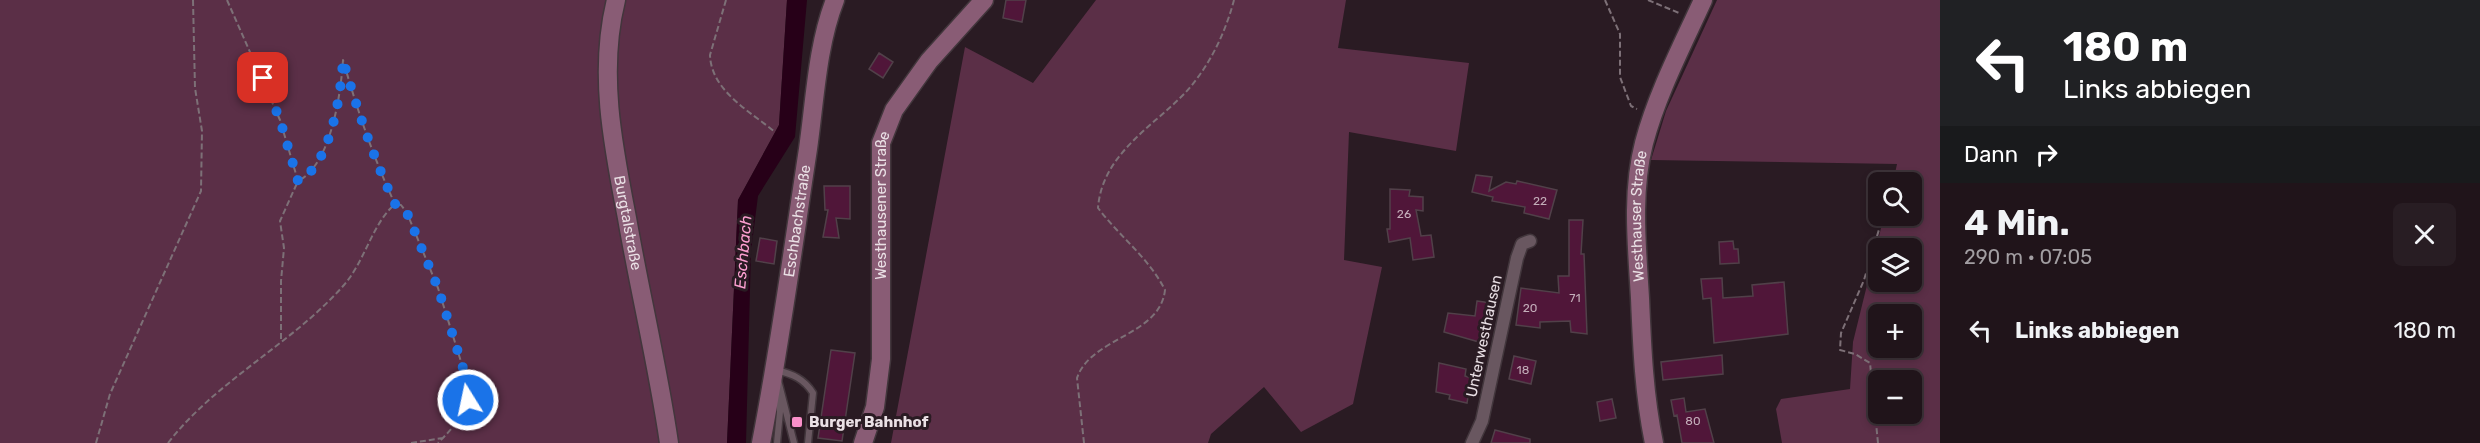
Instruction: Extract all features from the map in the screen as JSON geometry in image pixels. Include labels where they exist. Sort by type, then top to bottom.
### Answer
[{"type":"main road","name":"Burgtalstraße","points":[[616,0],[607,52],[608,100],[622,195],[658,370],[669,443]]},
{"type":"main road","name":"Eschbachstraße","points":[[761,443],[776,370],[813,107],[827,25],[835,0]]},
{"type":"main road","name":"Westhausener Straße","points":[[863,443],[874,407],[881,359],[881,143],[894,110],[929,61],[984,0]]},
{"type":"main road","name":"Westhauser Straße","points":[[1654,443],[1646,400],[1636,244],[1639,171],[1644,143],[1654,114],[1703,0]]},
{"type":"street","name":"Unterwesthausen","points":[[1472,443],[1482,421],[1517,258],[1522,244],[1530,241]]},
{"type":"lane","points":[[776,370],[780,412],[777,443]]},
{"type":"lane","points":[[776,370],[794,443]]},
{"type":"lane","points":[[776,370],[794,375],[813,393],[808,443]]},
{"type":"path","points":[[96,443],[110,394],[201,191],[202,131],[195,88],[193,0]]},
{"type":"path","points":[[226,0],[280,120],[298,181]]},
{"type":"path","points":[[726,0],[710,55],[711,64],[733,99],[775,132]]},
{"type":"path","points":[[1084,443],[1077,378],[1080,370],[1096,354],[1153,316],[1161,307],[1166,291],[1150,264],[1115,230],[1098,208],[1101,190],[1116,159],[1185,92],[1200,73],[1227,25],[1234,0]]},
{"type":"path","points":[[1605,0],[1620,34],[1620,76],[1626,95],[1631,106],[1654,114]]},
{"type":"path","points":[[1648,0],[1694,20]]},
{"type":"path","points":[[281,341],[281,281],[284,248],[280,221],[298,181],[306,177],[327,141],[341,90],[343,60],[366,135],[395,204],[405,208],[438,288],[468,384],[468,400],[464,410],[438,443]]},
{"type":"path","points":[[168,443],[196,411],[281,341],[345,284],[395,204]]},
{"type":"path","points":[[1878,443],[1870,363],[1856,354],[1839,350],[1841,333],[1864,280],[1880,226]]},
{"type":"path","points":[[411,443],[443,438]]},
{"type":"shaded area","points":[[0,0],[787,0],[779,125],[738,200],[727,443],[0,443]]},
{"type":"shaded area","points":[[1096,0],[1346,0],[1338,48],[1469,63],[1456,151],[1349,132],[1344,260],[1382,267],[1353,404],[1301,432],[1264,387],[1211,434],[1208,443],[891,443],[965,47],[1033,83]]},
{"type":"shaded area","points":[[1717,0],[1940,0],[1940,443],[1782,443],[1776,409],[1781,399],[1850,389],[1853,342],[1868,281],[1868,292],[1922,292],[1922,238],[1879,238],[1882,226],[1922,226],[1922,172],[1895,172],[1897,164],[1651,160],[1666,111]]},
{"type":"water","name":"Eschbach","points":[[787,0],[807,0],[795,137],[758,196],[751,251],[746,443],[727,443],[738,200],[779,125]]},
{"type":"building","points":[[1006,0],[1026,0],[1022,22],[1003,18]]},
{"type":"building","points":[[879,53],[893,62],[883,78],[869,69]]},
{"type":"building","points":[[1476,175],[1492,177],[1489,191],[1506,182],[1516,184],[1517,181],[1557,190],[1549,219],[1524,213],[1525,207],[1492,201],[1493,197],[1472,192]]},
{"type":"building","points":[[824,186],[850,186],[850,219],[836,218],[839,238],[823,237],[828,210],[825,210]]},
{"type":"building","points":[[1390,189],[1410,190],[1409,196],[1423,197],[1423,211],[1416,210],[1421,236],[1431,235],[1434,257],[1413,260],[1410,238],[1389,242],[1387,229],[1390,229]]},
{"type":"building","points":[[1569,220],[1583,220],[1581,254],[1584,254],[1587,334],[1571,332],[1570,321],[1540,322],[1540,328],[1516,325],[1521,288],[1559,293],[1558,276],[1569,276]]},
{"type":"building","points":[[760,238],[777,241],[774,264],[756,261]]},
{"type":"building","points":[[1733,241],[1734,249],[1738,249],[1739,263],[1720,264],[1719,242]]},
{"type":"building","points":[[1722,278],[1723,298],[1753,296],[1752,285],[1784,282],[1788,334],[1714,343],[1711,298],[1703,299],[1701,279]]},
{"type":"building","points":[[1477,301],[1491,303],[1485,336],[1481,335],[1479,342],[1444,332],[1448,313],[1475,316]]},
{"type":"building","points":[[831,350],[855,353],[842,441],[818,438]]},
{"type":"building","points":[[1722,355],[1723,374],[1663,380],[1661,362]]},
{"type":"building","points":[[1514,356],[1536,361],[1531,384],[1509,379]]},
{"type":"building","points":[[1439,363],[1466,369],[1465,376],[1471,378],[1467,403],[1449,399],[1450,395],[1436,392]]},
{"type":"building","points":[[1684,398],[1686,412],[1705,409],[1714,443],[1682,443],[1677,415],[1674,416],[1671,400]]},
{"type":"building","points":[[1612,399],[1616,418],[1600,421],[1597,402]]},
{"type":"building","points":[[1495,430],[1530,439],[1530,443],[1491,443]]},
{"type":"place","name":"Burger Bahnhof","points":[[797,422]]},
{"type":"route","points":[[263,78],[280,120],[298,181],[306,177],[327,141],[341,90],[343,60],[366,135],[382,176],[395,204],[405,208],[438,288],[468,384],[468,400]]}]
